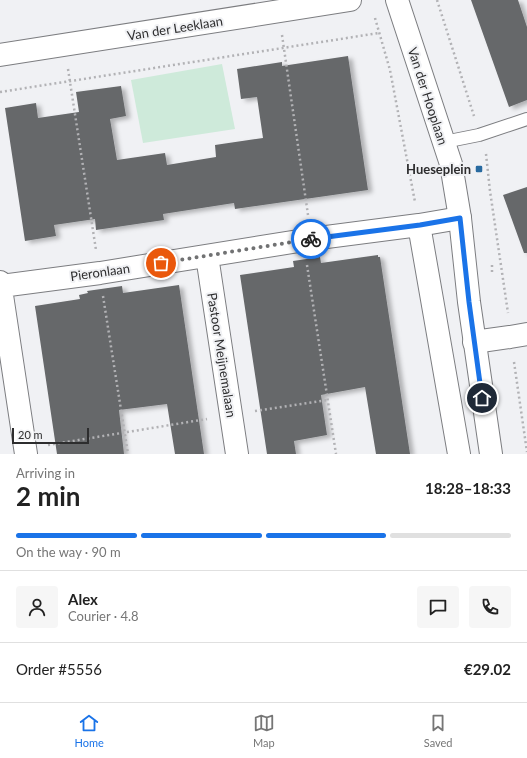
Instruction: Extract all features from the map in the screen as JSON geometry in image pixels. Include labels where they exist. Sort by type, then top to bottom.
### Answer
[{"type":"street","name":"Van der Leeklaan","points":[[0,55],[350,0]]},
{"type":"street","name":"Van der Hooplaan","points":[[397,0],[451,164],[460,218],[474,342],[491,454]]},
{"type":"street","name":"Pieronlaan","points":[[0,284],[100,273],[307,240],[420,225],[460,218]]},
{"type":"street","points":[[420,225],[459,454]]},
{"type":"street","name":"Pastoor Meijnemalaan","points":[[207,256],[237,454]]},
{"type":"street","points":[[0,284],[26,452]]},
{"type":"street","points":[[474,342],[519,336]]},
{"type":"lane","points":[[444,142],[479,135],[527,119]]},
{"type":"path","points":[[437,0],[471,104],[479,135],[486,152],[490,192],[505,295],[519,336],[527,452]]},
{"type":"path","points":[[278,11],[336,454]]},
{"type":"path","points":[[374,13],[390,70],[420,225]]},
{"type":"path","points":[[0,92],[379,33]]},
{"type":"path","points":[[64,45],[126,433],[128,454]]},
{"type":"path","points":[[26,452],[126,433],[328,400]]},
{"type":"green space","points":[[222,64],[235,129],[143,143],[131,80]]},
{"type":"building","points":[[471,0],[518,0],[527,27],[527,100],[509,107]]},
{"type":"building","points":[[348,56],[368,190],[235,209],[234,203],[163,214],[164,220],[96,230],[95,219],[54,225],[56,236],[25,241],[5,108],[36,103],[38,118],[79,112],[76,92],[121,86],[126,116],[110,119],[117,160],[165,153],[167,165],[216,157],[215,145],[263,138],[257,97],[241,99],[237,69],[282,62],[282,66]]},
{"type":"building","points":[[527,187],[527,253],[524,253],[503,195]]},
{"type":"building","points":[[378,255],[378,257],[380,257],[410,454],[376,454],[365,387],[321,395],[327,435],[294,441],[296,454],[267,454],[240,275],[294,267],[293,261],[320,257],[321,263]]},
{"type":"building","points":[[179,285],[204,454],[175,454],[167,404],[119,410],[124,454],[57,454],[35,306],[80,299],[79,295],[88,293],[87,291],[122,286],[123,293]]},
{"type":"way so far","points":[[161,263],[311,239]]},
{"type":"place","name":"Hueseplein","points":[[479,169]]},
{"type":"route","points":[[311,239],[420,225],[460,218],[469,302],[482,398]]}]
